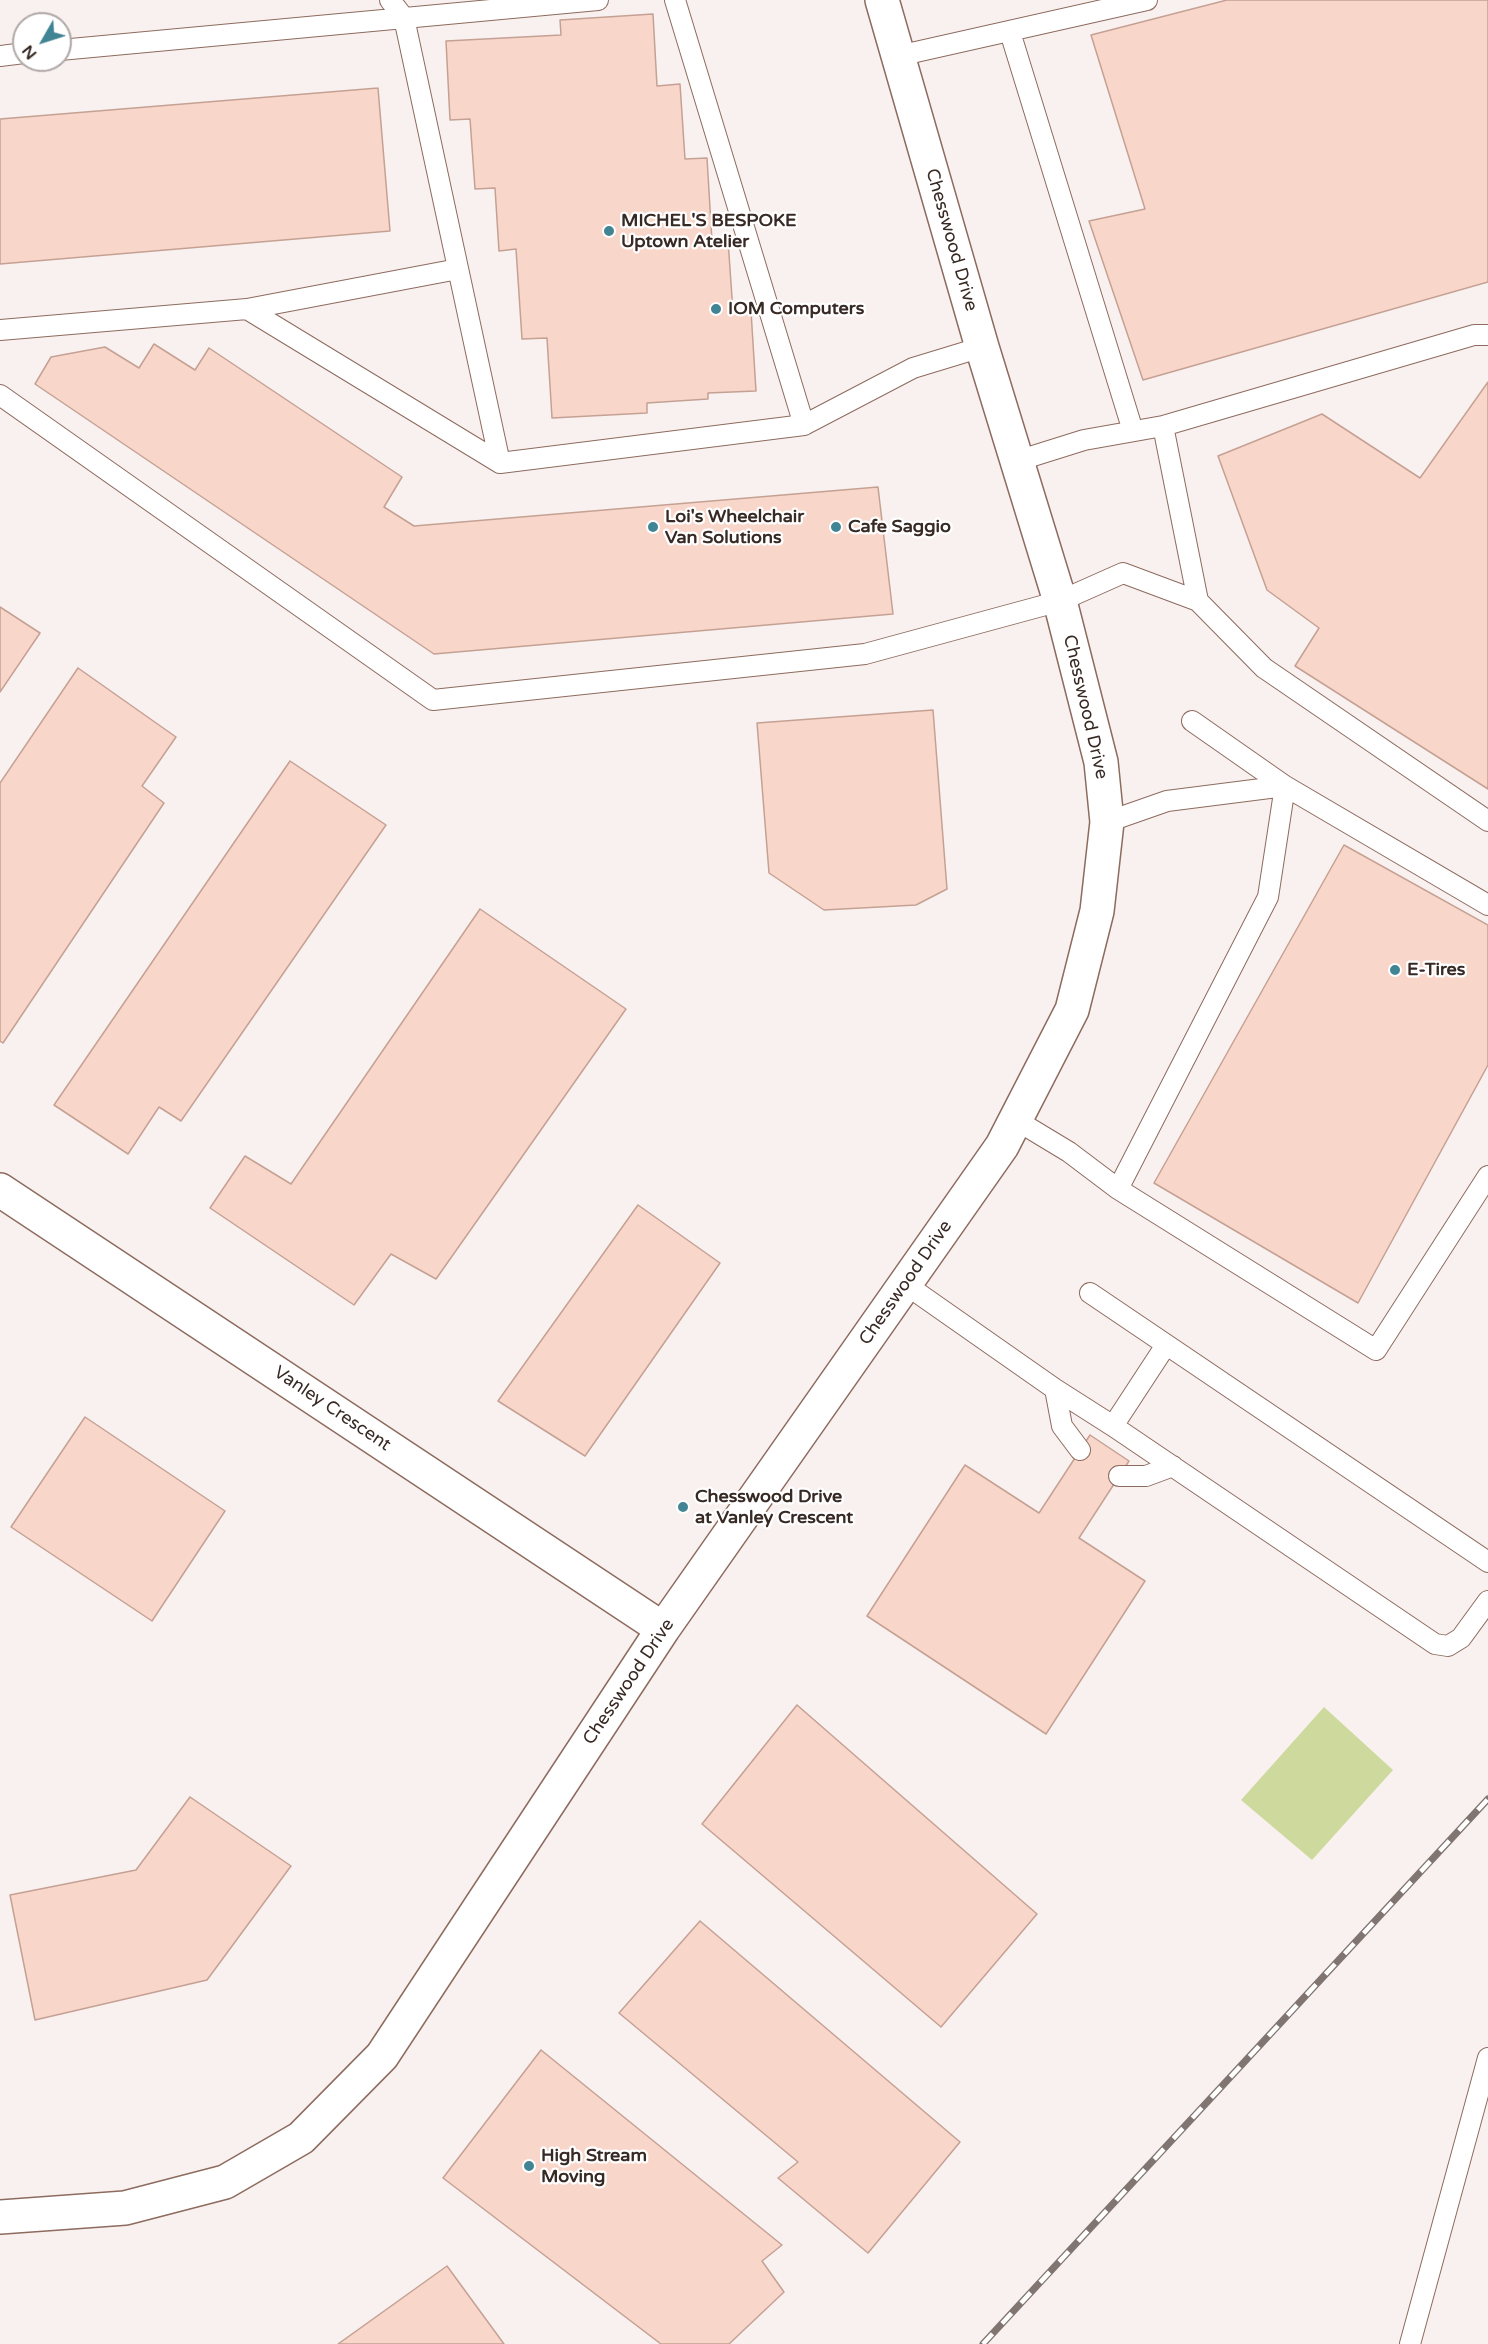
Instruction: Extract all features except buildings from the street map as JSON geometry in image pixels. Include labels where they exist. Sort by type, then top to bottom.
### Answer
[{"type":"street","name":"Chesswood Drive","points":[[0,2217],[125,2208],[225,2182],[301,2138],[382,2056],[663,1629],[1002,1146],[1072,1010],[1097,911],[1107,822],[1101,762],[1060,601],[982,347],[882,0]]},
{"type":"street","name":"Vanley Crescent","points":[[0,1190],[663,1629]]},
{"type":"lane","points":[[390,0],[404,18],[500,464]]},
{"type":"lane","points":[[72,49],[404,18],[494,5],[598,0]]},
{"type":"lane","points":[[675,0],[804,425]]},
{"type":"lane","points":[[898,56],[1147,0]]},
{"type":"lane","points":[[1010,32],[1133,431]]},
{"type":"lane","points":[[0,330],[248,309],[458,269]]},
{"type":"lane","points":[[248,309],[500,464],[804,425],[913,368],[982,347]]},
{"type":"lane","points":[[1017,461],[1084,440],[1163,426],[1474,335],[1488,335]]},
{"type":"lane","points":[[0,395],[433,700],[865,654],[1060,601],[1124,573],[1198,601],[1264,668],[1488,821]]},
{"type":"lane","points":[[1163,426],[1198,601]]},
{"type":"lane","points":[[1192,721],[1285,786],[1488,905]]},
{"type":"lane","points":[[1107,822],[1167,801],[1285,786]]},
{"type":"lane","points":[[1118,1189],[1268,897],[1285,786]]},
{"type":"lane","points":[[1016,1120],[1069,1152],[1118,1189],[1376,1350],[1488,1176]]},
{"type":"lane","points":[[905,1284],[1054,1389],[1173,1466],[1435,1644],[1448,1646],[1461,1638],[1488,1601]]},
{"type":"lane","points":[[1090,1293],[1488,1562]]},
{"type":"lane","points":[[1113,1426],[1166,1345]]},
{"type":"lane","points":[[1054,1389],[1062,1426],[1080,1450]]},
{"type":"lane","points":[[1119,1476],[1146,1476],[1173,1466]]},
{"type":"lane","points":[[1410,2344],[1488,2058]]},
{"type":"green space","points":[[1324,1707],[1393,1770],[1312,1860],[1241,1800]]},
{"type":"railway","points":[[983,2344],[1488,1799]]},
{"type":"place","name":"MICHEL'S BESPOKE Uptown Atelier","points":[[609,231]]},
{"type":"place","name":"IOM Computers","points":[[716,309]]},
{"type":"place","name":"Loi's Wheelchair Van Solutions","points":[[653,527]]},
{"type":"place","name":"Cafe Saggio","points":[[836,527]]},
{"type":"place","name":"E-Tires","points":[[1395,970]]},
{"type":"place","name":"Chesswood Drive at Vanley Crescent","points":[[683,1507]]},
{"type":"place","name":"High Stream Moving","points":[[529,2166]]}]
